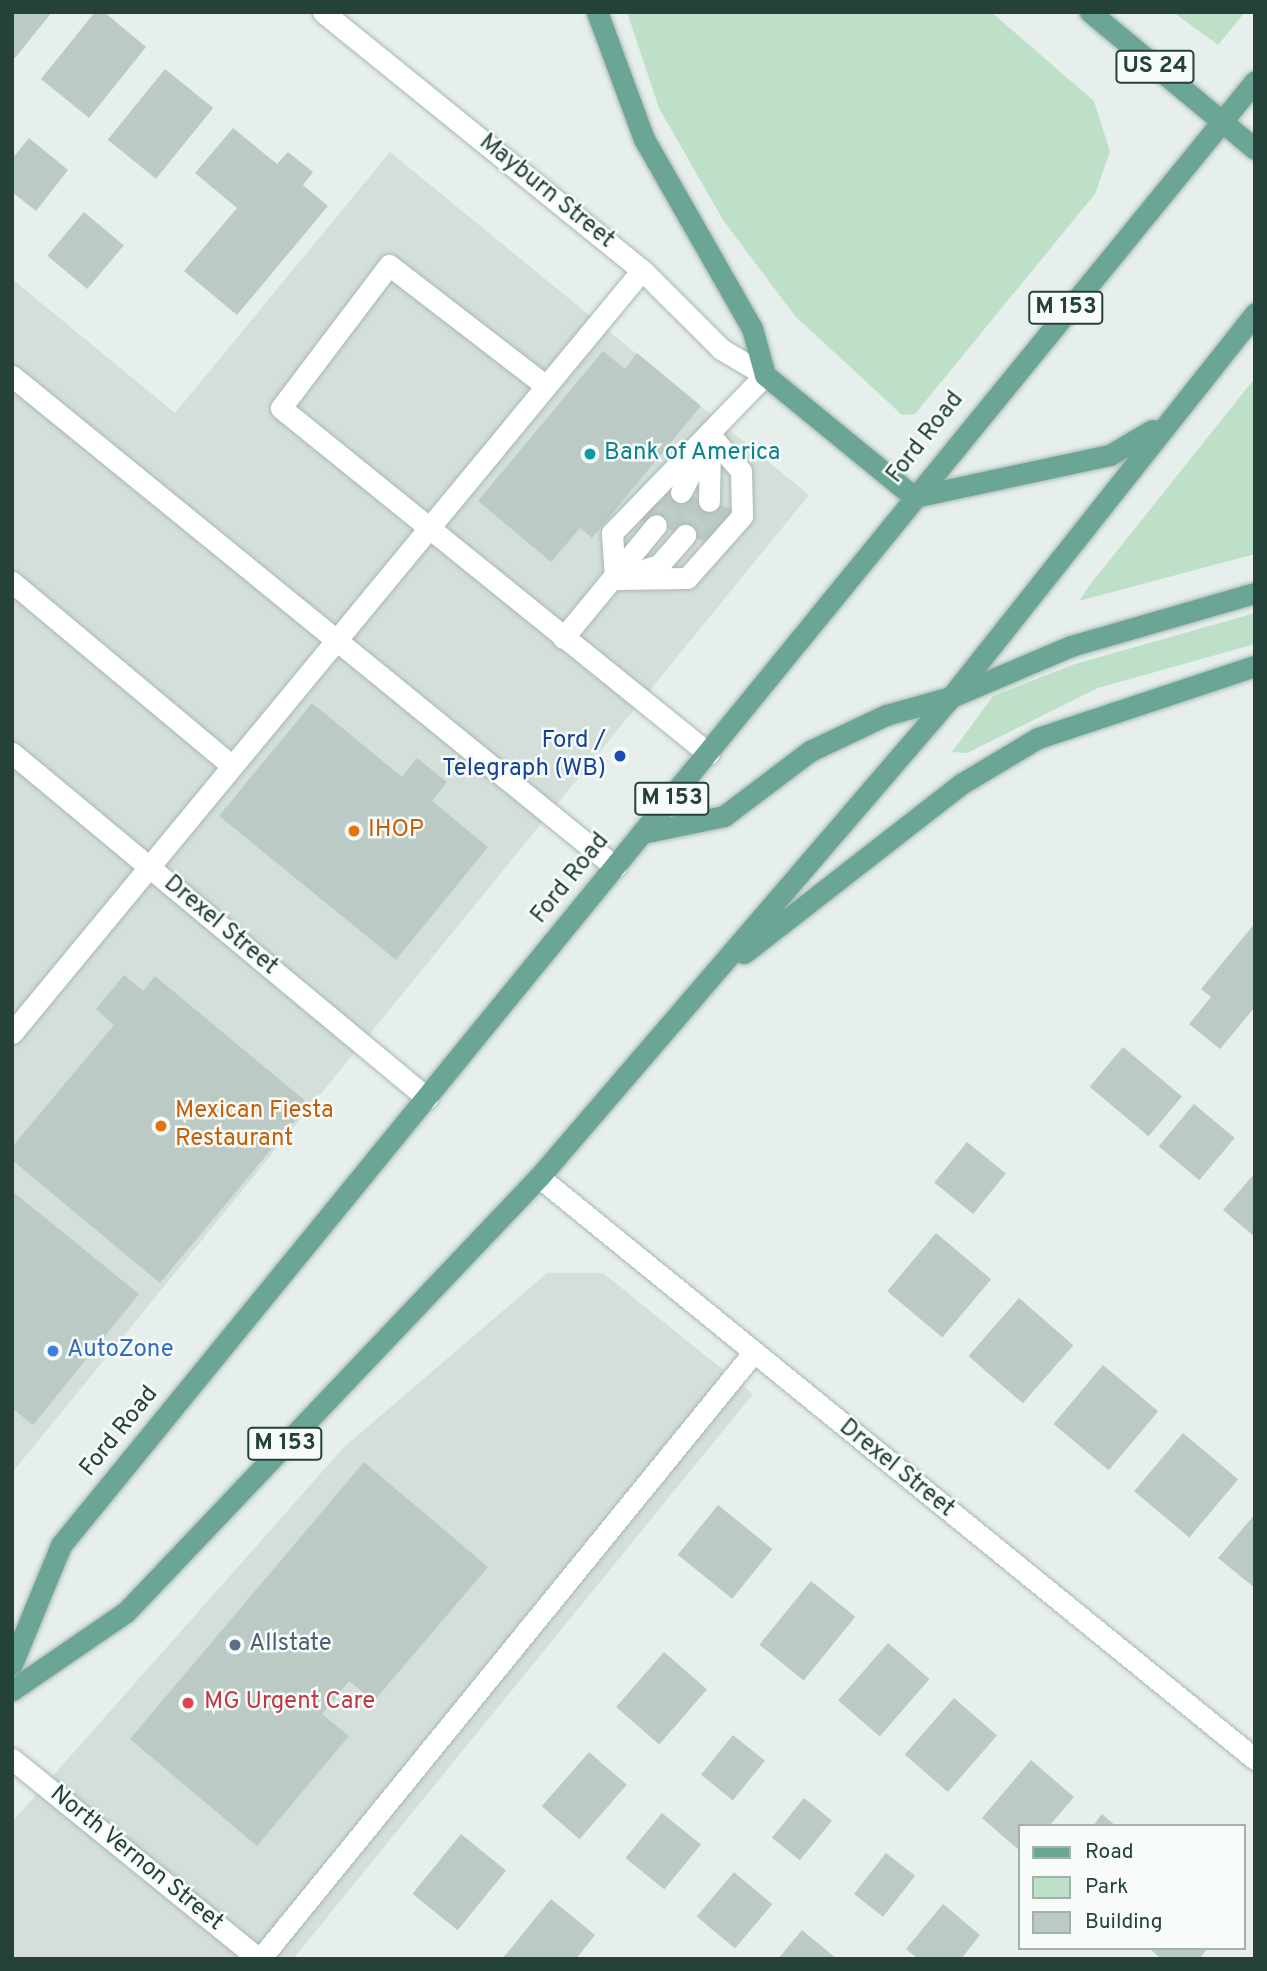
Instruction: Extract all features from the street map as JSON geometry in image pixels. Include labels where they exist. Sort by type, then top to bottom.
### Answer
[{"type":"main road","points":[[597,12],[645,139],[752,328],[765,375],[914,497],[1110,455],[1162,423]]},
{"type":"main road","name":"US 24","points":[[1090,12],[1255,149]]},
{"type":"main road","name":"Ford Road","points":[[12,1664],[61,1545],[709,754],[914,497],[1255,81]]},
{"type":"main road","name":"M 153","points":[[12,1690],[125,1612],[539,1177],[951,697],[1162,423],[1255,313]]},
{"type":"main road","points":[[642,834],[724,816],[810,751],[886,715],[951,697],[1072,646],[1255,593]]},
{"type":"main road","points":[[709,980],[961,784],[1038,738],[1255,666]]},
{"type":"street","name":"Mayburn Street","points":[[323,12],[642,270],[721,349],[765,375]]},
{"type":"street","points":[[546,386],[389,265],[281,408],[563,639],[709,754]]},
{"type":"street","points":[[12,1033],[147,865],[642,270]]},
{"type":"street","points":[[615,579],[612,533],[665,472],[710,435],[765,375]]},
{"type":"street","points":[[12,376],[338,636],[615,867]]},
{"type":"street","points":[[681,492],[710,435]]},
{"type":"street","points":[[709,501],[710,435]]},
{"type":"street","points":[[615,579],[687,578],[742,516],[741,471],[710,435]]},
{"type":"street","points":[[563,639],[615,579],[656,525]]},
{"type":"street","points":[[615,579],[659,565],[685,535]]},
{"type":"street","points":[[12,582],[231,765]]},
{"type":"street","name":"Drexel Street","points":[[12,753],[427,1098]]},
{"type":"street","name":"Drexel Street","points":[[539,1177],[1255,1759]]},
{"type":"street","points":[[259,1959],[753,1353]]},
{"type":"street","name":"North Vernon Street","points":[[12,1759],[259,1959]]},
{"type":"shaded area","points":[[390,152],[809,495],[12,1473],[12,279],[175,413]]},
{"type":"shaded area","points":[[547,1273],[603,1273],[753,1394],[293,1959],[12,1959],[12,1822],[344,1447]]},
{"type":"green space","points":[[627,12],[991,12],[1094,101],[1110,152],[1095,194],[915,414],[902,415],[795,316],[723,220],[659,108]]},
{"type":"green space","points":[[1173,12],[1245,12],[1218,45]]},
{"type":"green space","points":[[1255,378],[1255,554],[1079,601],[1089,586]]},
{"type":"green space","points":[[1255,613],[1255,644],[1098,688],[967,753],[952,752],[993,696],[1075,664]]},
{"type":"building","points":[[12,12],[52,12],[15,58],[12,56]]},
{"type":"building","points":[[95,12],[104,12],[146,47],[89,118],[41,79]]},
{"type":"building","points":[[165,69],[213,108],[156,179],[108,140]]},
{"type":"building","points":[[233,128],[277,164],[288,152],[313,172],[303,185],[328,206],[237,315],[184,271],[237,208],[195,173]]},
{"type":"building","points":[[29,138],[68,170],[36,211],[12,192],[12,159]]},
{"type":"building","points":[[84,212],[124,245],[87,289],[47,256]]},
{"type":"building","name":"Bank of America","points":[[603,351],[625,369],[637,353],[701,406],[592,538],[580,528],[551,562],[478,501]]},
{"type":"building","points":[[658,485],[735,510],[707,542],[631,517]]},
{"type":"building","name":"IHOP","points":[[312,703],[402,777],[417,758],[447,782],[432,801],[488,847],[396,960],[219,816]]},
{"type":"building","points":[[1255,923],[1255,1007],[1220,1049],[1189,1024],[1211,997],[1201,989]]},
{"type":"building","name":"Mexican Fiesta Restaurant","points":[[124,975],[143,991],[155,976],[309,1104],[160,1283],[12,1160],[12,1147],[114,1025],[96,1009]]},
{"type":"building","points":[[1123,1047],[1182,1096],[1149,1136],[1090,1087]]},
{"type":"building","points":[[1194,1104],[1235,1138],[1199,1180],[1159,1146]]},
{"type":"building","points":[[967,1142],[1006,1173],[973,1214],[934,1182]]},
{"type":"building","points":[[1255,1173],[1255,1237],[1223,1210]]},
{"type":"building","name":"AutoZone","points":[[12,1191],[139,1294],[33,1425],[12,1408]]},
{"type":"building","points":[[936,1233],[991,1279],[942,1338],[887,1291]]},
{"type":"building","points":[[1019,1298],[1073,1345],[1023,1403],[968,1356]]},
{"type":"building","points":[[1103,1365],[1158,1411],[1109,1470],[1054,1424]]},
{"type":"building","points":[[1183,1433],[1238,1479],[1189,1538],[1134,1491]]},
{"type":"building","points":[[364,1462],[488,1567],[374,1701],[349,1681],[322,1714],[349,1736],[257,1846],[130,1739]]},
{"type":"building","points":[[718,1505],[772,1549],[732,1599],[678,1555]]},
{"type":"building","points":[[1255,1514],[1255,1588],[1218,1558]]},
{"type":"building","points":[[811,1581],[855,1617],[804,1681],[759,1645]]},
{"type":"building","points":[[888,1643],[930,1679],[880,1736],[838,1700]]},
{"type":"building","points":[[664,1652],[707,1689],[659,1744],[616,1707]]},
{"type":"building","points":[[954,1698],[997,1735],[948,1792],[905,1755]]},
{"type":"building","points":[[733,1735],[765,1761],[733,1800],[701,1775]]},
{"type":"building","points":[[589,1752],[627,1785],[579,1839],[542,1806]]},
{"type":"building","points":[[1031,1760],[1074,1797],[1051,1824],[1018,1824],[1018,1849],[982,1818]]},
{"type":"building","points":[[804,1798],[832,1821],[800,1860],[772,1838]]},
{"type":"building","points":[[662,1813],[701,1844],[664,1890],[625,1858]]},
{"type":"building","points":[[1102,1814],[1114,1824],[1094,1824]]},
{"type":"building","points":[[461,1834],[506,1871],[458,1930],[413,1894]]},
{"type":"building","points":[[886,1853],[915,1876],[883,1917],[854,1894]]},
{"type":"building","points":[[734,1872],[772,1904],[735,1949],[697,1916]]},
{"type":"building","points":[[551,1899],[595,1935],[576,1959],[502,1959]]},
{"type":"building","points":[[943,1904],[980,1935],[961,1959],[918,1959],[906,1949]]},
{"type":"building","points":[[802,1930],[837,1959],[778,1959]]},
{"type":"building","points":[[1151,1950],[1206,1950],[1199,1959],[1161,1959]]},
{"type":"tunnel","points":[[656,525],[681,492]]},
{"type":"tunnel","points":[[685,535],[709,501]]},
{"type":"place","name":"Bank of America","points":[[590,454]]},
{"type":"place","name":"Ford / Telegraph (WB)","points":[[620,756]]},
{"type":"place","name":"IHOP","points":[[354,831]]},
{"type":"place","name":"Mexican Fiesta Restaurant","points":[[161,1126]]},
{"type":"place","name":"AutoZone","points":[[53,1351]]},
{"type":"place","name":"Allstate","points":[[235,1645]]},
{"type":"place","name":"MG Urgent Care","points":[[188,1703]]}]
